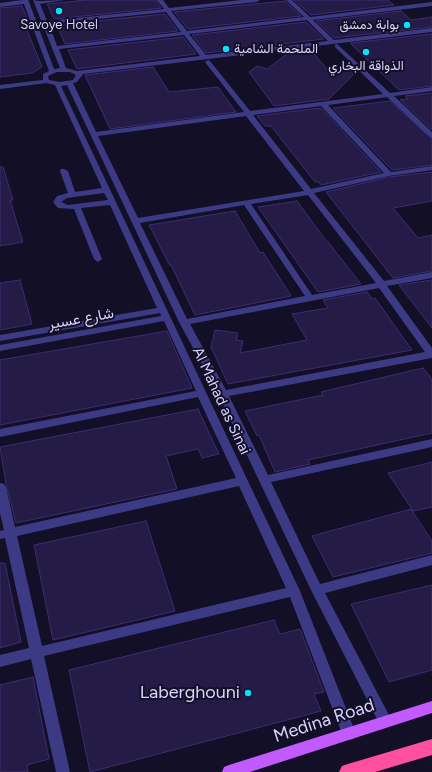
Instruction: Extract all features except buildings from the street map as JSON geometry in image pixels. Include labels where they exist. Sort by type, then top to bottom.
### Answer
[{"type":"highway","points":[[348,772],[432,747]]},
{"type":"main road","name":"Medina Road","points":[[229,772],[432,707]]},
{"type":"street","points":[[62,0],[37,1],[64,70]]},
{"type":"street","points":[[160,0],[382,285],[432,355],[223,394]]},
{"type":"street","points":[[46,23],[257,0]]},
{"type":"street","points":[[289,0],[432,136]]},
{"type":"street","points":[[421,0],[431,6]]},
{"type":"street","points":[[0,5],[26,1],[52,72]]},
{"type":"street","points":[[55,48],[308,18],[431,6]]},
{"type":"street","points":[[0,82],[46,79],[57,84],[74,77],[335,44],[432,30]]},
{"type":"street","points":[[335,44],[432,35]]},
{"type":"street","points":[[46,79],[45,75],[64,70],[72,70],[74,77]]},
{"type":"street","name":"Al Mahad as Sinai","points":[[74,77],[94,134],[135,221],[184,322],[223,394],[317,590],[385,721]]},
{"type":"street","points":[[0,87],[46,79]]},
{"type":"street","name":"Al Mahad as Sinai","points":[[57,84],[294,591],[349,734]]},
{"type":"street","points":[[94,134],[432,89]]},
{"type":"street","points":[[323,104],[390,174]]},
{"type":"street","points":[[422,127],[432,125]]},
{"type":"street","points":[[135,221],[310,192],[390,174],[432,168]]},
{"type":"street","points":[[64,171],[72,194]]},
{"type":"street","points":[[107,190],[72,194],[60,198],[57,202],[61,206],[77,207],[112,202]]},
{"type":"street","points":[[246,203],[310,298]]},
{"type":"street","points":[[77,207],[98,259]]},
{"type":"street","points":[[184,322],[432,275]]},
{"type":"street","name":"شارع عسير","points":[[0,338],[164,314]]},
{"type":"street","name":"شارع عسير","points":[[0,348],[164,314]]},
{"type":"street","points":[[0,433],[202,393]]},
{"type":"street","points":[[264,480],[432,444]]},
{"type":"street","points":[[5,534],[242,481]]},
{"type":"street","points":[[0,487],[5,534],[36,653],[63,772]]},
{"type":"street","points":[[317,590],[432,560]]},
{"type":"street","points":[[0,661],[294,591]]},
{"type":"place","name":"Savoye Hotel","points":[[59,11]]},
{"type":"place","name":"بوابة دمشق","points":[[407,25]]},
{"type":"place","name":"الملحمة الشامية","points":[[226,49]]},
{"type":"place","name":"الذواقة البخاري","points":[[366,52]]},
{"type":"place","name":"Laberghouni","points":[[248,693]]}]
